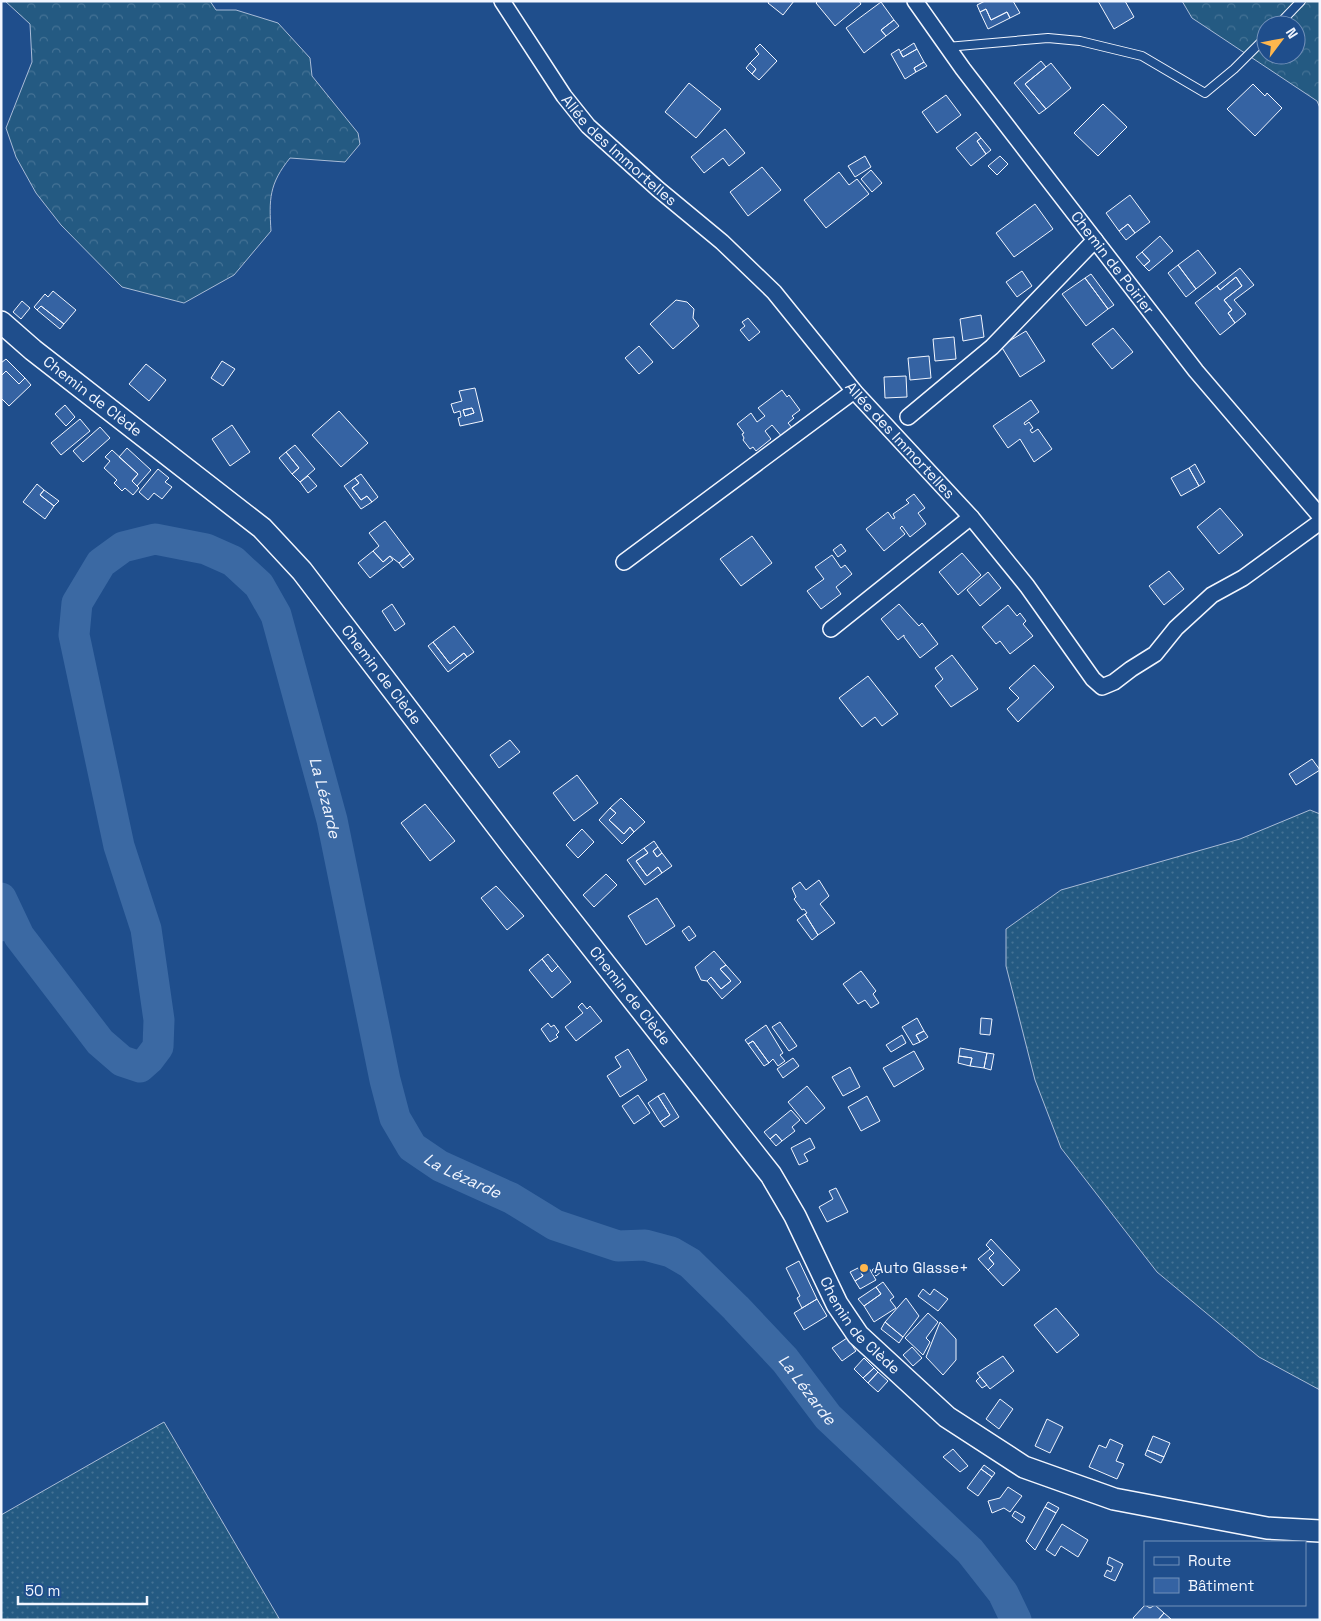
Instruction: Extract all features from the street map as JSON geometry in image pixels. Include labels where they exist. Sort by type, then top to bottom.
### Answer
[{"type":"main road","name":"Chemin de Clède","points":[[1,322],[33,350],[262,528],[302,571],[513,847],[771,1175],[795,1216],[837,1304],[858,1335],[947,1417],[1024,1467],[1114,1499],[1267,1528],[1320,1531]]},
{"type":"street","name":"Allée des Immortelles","points":[[502,1],[564,96],[588,126],[658,189],[722,242],[774,292],[854,391],[971,517],[1027,586],[1093,679],[1102,687],[1114,682],[1131,668],[1155,654],[1176,628],[1212,595],[1243,578],[1320,522]]},
{"type":"street","name":"Chemin de Poirier","points":[[915,1],[947,47],[1196,371],[1320,516]]},
{"type":"street","points":[[908,416],[992,347],[1095,240]]},
{"type":"street","points":[[624,562],[854,391]]},
{"type":"street","points":[[831,629],[971,517]]},
{"type":"lane","points":[[1288,15],[1301,1]]},
{"type":"lane","points":[[947,47],[1048,38],[1080,41],[1142,56],[1205,92],[1234,69],[1256,47]]},
{"type":"green space","points":[[5,1],[210,1],[216,10],[236,10],[278,23],[310,58],[312,76],[358,133],[360,144],[345,162],[290,158],[274,184],[270,210],[271,231],[234,275],[184,303],[122,287],[61,225],[36,193],[16,157],[6,128],[32,62],[30,24]]},
{"type":"green space","points":[[1182,1],[1320,1],[1320,108],[1317,101],[1263,65],[1306,65],[1306,15],[1256,15],[1256,60],[1192,18]]},
{"type":"green space","points":[[1310,810],[1320,814],[1320,1390],[1259,1357],[1157,1272],[1061,1148],[1035,1080],[1006,966],[1006,929],[1061,890],[1240,839]]},
{"type":"green space","points":[[164,1422],[280,1620],[1,1620],[1,1515]]},
{"type":"building","points":[[769,1],[794,1],[783,15],[768,3]]},
{"type":"building","points":[[818,1],[859,1],[861,4],[835,26],[816,3]]},
{"type":"building","points":[[985,1],[1013,1],[1020,13],[1010,18],[1007,12],[991,20],[986,9],[980,12],[977,5]]},
{"type":"building","points":[[1098,1],[1125,1],[1134,17],[1114,29]]},
{"type":"building","points":[[881,2],[894,20],[881,30],[886,36],[864,53],[846,28]]},
{"type":"building","points":[[986,9],[991,20],[1007,12],[1010,18],[988,29],[980,12]]},
{"type":"building","points":[[894,20],[899,26],[886,36],[881,30]]},
{"type":"building","points":[[914,43],[917,49],[903,57],[900,52]]},
{"type":"building","points":[[760,44],[777,61],[759,80],[752,74],[756,69],[750,63],[759,54],[755,49]]},
{"type":"building","points":[[899,49],[903,57],[917,49],[924,62],[914,68],[916,72],[905,79],[891,54]]},
{"type":"building","points":[[1041,61],[1046,67],[1025,84],[1046,109],[1039,114],[1014,83]]},
{"type":"building","points":[[924,62],[927,66],[916,72],[914,68]]},
{"type":"building","points":[[750,63],[756,69],[752,74],[746,68]]},
{"type":"building","points":[[1051,63],[1071,88],[1046,109],[1025,84]]},
{"type":"building","points":[[689,83],[721,109],[696,138],[665,112]]},
{"type":"building","points":[[1253,84],[1265,96],[1267,93],[1282,108],[1255,136],[1227,109]]},
{"type":"building","points":[[946,95],[961,115],[937,133],[922,112]]},
{"type":"building","points":[[1103,104],[1127,127],[1098,156],[1074,133]]},
{"type":"building","points":[[725,129],[745,153],[729,166],[723,158],[704,173],[691,157]]},
{"type":"building","points":[[976,132],[981,138],[977,141],[986,154],[971,166],[956,148]]},
{"type":"building","points":[[981,138],[991,150],[986,154],[977,141]]},
{"type":"building","points":[[865,156],[871,167],[855,177],[848,166]]},
{"type":"building","points":[[1000,156],[1008,164],[997,175],[988,166]]},
{"type":"building","points":[[762,167],[781,190],[748,216],[730,192]]},
{"type":"building","points":[[871,170],[882,183],[872,192],[861,179]]},
{"type":"building","points":[[839,172],[849,185],[857,179],[869,194],[826,228],[804,200]]},
{"type":"building","points":[[1130,195],[1150,222],[1135,233],[1128,224],[1119,231],[1106,213]]},
{"type":"building","points":[[1035,204],[1053,229],[1014,257],[996,233]]},
{"type":"building","points":[[1128,224],[1135,233],[1126,240],[1119,231]]},
{"type":"building","points":[[1160,236],[1173,251],[1149,271],[1144,266],[1150,261],[1142,252]]},
{"type":"building","points":[[1198,250],[1216,273],[1196,289],[1178,265]]},
{"type":"building","points":[[1142,252],[1150,261],[1144,266],[1136,257]]},
{"type":"building","points":[[1178,265],[1196,289],[1186,297],[1168,273]]},
{"type":"building","points":[[1240,268],[1254,285],[1234,300],[1246,314],[1235,323],[1228,313],[1232,310],[1224,300],[1242,286],[1236,277],[1220,290],[1217,286]]},
{"type":"building","points":[[1022,271],[1032,286],[1017,297],[1006,282]]},
{"type":"building","points":[[1091,274],[1114,305],[1108,309],[1085,278]]},
{"type":"building","points":[[1236,277],[1242,286],[1224,300],[1232,310],[1228,313],[1235,323],[1220,335],[1195,303],[1217,286],[1220,290]]},
{"type":"building","points":[[1085,278],[1108,309],[1086,326],[1062,294]]},
{"type":"building","points":[[53,291],[76,310],[64,324],[41,306],[37,310],[34,307],[45,294],[48,297]]},
{"type":"building","points":[[676,300],[687,302],[694,309],[693,318],[699,326],[673,349],[650,324]]},
{"type":"building","points":[[22,301],[30,308],[21,319],[13,312]]},
{"type":"building","points":[[41,306],[64,324],[60,329],[37,310]]},
{"type":"building","points":[[981,315],[984,337],[963,341],[960,319]]},
{"type":"building","points":[[748,318],[760,332],[749,341],[740,330],[745,326],[742,322]]},
{"type":"building","points":[[1113,328],[1133,352],[1112,369],[1092,344]]},
{"type":"building","points":[[1026,331],[1045,361],[1020,377],[1001,346]]},
{"type":"building","points":[[954,337],[956,359],[935,361],[933,339]]},
{"type":"building","points":[[639,346],[653,362],[639,374],[625,358]]},
{"type":"building","points":[[929,356],[931,378],[910,380],[908,358]]},
{"type":"building","points":[[6,359],[25,378],[19,384],[6,371],[1,376],[1,363]]},
{"type":"building","points":[[222,361],[235,369],[223,386],[211,378]]},
{"type":"building","points":[[146,364],[166,380],[149,401],[129,384]]},
{"type":"building","points":[[6,371],[19,384],[25,378],[31,385],[9,406],[1,398],[1,376]]},
{"type":"building","points":[[906,376],[907,397],[885,398],[884,377]]},
{"type":"building","points":[[475,388],[483,421],[460,426],[458,418],[461,417],[460,411],[454,413],[451,404],[462,401],[459,391]],"holes":[[[472,408],[474,413],[465,416],[463,410]]]},
{"type":"building","points":[[782,390],[787,397],[789,395],[800,410],[792,416],[794,418],[788,423],[794,430],[783,438],[772,425],[765,431],[771,439],[756,451],[753,447],[750,449],[743,440],[742,434],[744,433],[737,424],[751,413],[757,422],[765,416],[758,408]]},
{"type":"building","points":[[1031,400],[1039,412],[1024,423],[1025,425],[1029,422],[1033,428],[1030,430],[1032,433],[1038,429],[1052,449],[1034,462],[1020,439],[1008,448],[993,426]]},
{"type":"building","points":[[65,405],[75,417],[66,426],[55,414]]},
{"type":"building","points":[[472,408],[474,413],[465,416],[463,410]]},
{"type":"building","points":[[339,411],[368,443],[341,467],[312,435]]},
{"type":"building","points":[[80,419],[90,431],[61,455],[51,443]]},
{"type":"building","points":[[232,425],[250,452],[230,466],[212,439]]},
{"type":"building","points":[[100,427],[110,438],[83,462],[73,451]]},
{"type":"building","points":[[295,445],[315,469],[300,482],[292,474],[299,468],[286,452]]},
{"type":"building","points":[[127,448],[151,470],[137,486],[132,481],[138,474],[119,457]]},
{"type":"building","points":[[112,450],[138,474],[132,481],[139,488],[133,495],[125,488],[122,491],[114,483],[117,480],[104,468],[110,461],[105,457]]},
{"type":"building","points":[[286,452],[299,468],[292,474],[279,458]]},
{"type":"building","points":[[1195,464],[1205,482],[1199,486],[1189,468]]},
{"type":"building","points":[[1189,468],[1199,486],[1181,496],[1171,478]]},
{"type":"building","points":[[158,469],[169,478],[165,482],[172,487],[162,499],[154,493],[148,500],[139,492]]},
{"type":"building","points":[[361,474],[378,497],[372,502],[367,496],[361,500],[352,488],[359,483],[355,478]]},
{"type":"building","points":[[308,476],[317,486],[308,493],[300,482]]},
{"type":"building","points":[[355,478],[359,483],[352,488],[361,500],[367,496],[372,502],[361,509],[344,486]]},
{"type":"building","points":[[37,484],[44,490],[40,495],[54,506],[45,519],[23,502]]},
{"type":"building","points":[[44,490],[59,501],[54,506],[40,495]]},
{"type":"building","points":[[914,494],[925,508],[918,513],[926,524],[910,537],[902,526],[900,528],[905,534],[884,551],[866,529],[888,512],[893,519],[895,518],[893,514],[909,503],[906,500]]},
{"type":"building","points":[[1220,508],[1243,535],[1219,554],[1197,527]]},
{"type":"building","points":[[385,521],[410,554],[399,563],[390,556],[383,562],[373,551],[379,546],[369,533]]},
{"type":"building","points":[[752,536],[772,563],[741,586],[720,559]]},
{"type":"building","points":[[841,544],[846,551],[838,557],[833,550]]},
{"type":"building","points":[[373,551],[383,562],[390,556],[393,560],[370,578],[358,563]]},
{"type":"building","points":[[962,553],[981,575],[958,595],[939,572]]},
{"type":"building","points":[[410,554],[414,559],[403,568],[399,563]]},
{"type":"building","points":[[832,555],[841,568],[845,565],[852,574],[836,587],[841,594],[821,609],[807,591],[824,579],[815,567]]},
{"type":"building","points":[[1169,571],[1184,589],[1164,605],[1149,586]]},
{"type":"building","points":[[988,572],[1001,588],[980,606],[967,590]]},
{"type":"building","points":[[392,604],[405,624],[395,631],[382,611]]},
{"type":"building","points":[[899,604],[919,626],[922,623],[938,644],[920,658],[904,635],[898,640],[881,619]]},
{"type":"building","points":[[1008,605],[1017,616],[1020,613],[1026,621],[1023,624],[1033,636],[1010,654],[1000,641],[996,644],[982,627]]},
{"type":"building","points":[[454,626],[474,652],[467,657],[464,653],[450,664],[433,642]]},
{"type":"building","points":[[433,642],[450,664],[464,653],[467,657],[448,672],[428,646]]},
{"type":"building","points":[[952,655],[978,689],[951,707],[935,686],[943,679],[935,668]]},
{"type":"building","points":[[1034,665],[1054,687],[1018,722],[1007,709],[1019,698],[1009,688]]},
{"type":"building","points":[[868,676],[898,714],[882,726],[875,717],[862,727],[839,698]]},
{"type":"building","points":[[510,740],[520,752],[499,768],[490,755]]},
{"type":"building","points":[[1312,759],[1320,770],[1296,785],[1289,774]]},
{"type":"building","points":[[577,775],[598,803],[574,821],[553,793]]},
{"type":"building","points":[[621,798],[645,822],[634,832],[630,827],[624,834],[609,820],[616,813],[610,808]]},
{"type":"building","points":[[425,804],[455,841],[430,861],[401,823]]},
{"type":"building","points":[[610,808],[616,813],[609,820],[624,834],[630,827],[634,832],[622,844],[599,820]]},
{"type":"building","points":[[582,829],[594,842],[578,858],[566,845]]},
{"type":"building","points":[[654,841],[658,847],[653,851],[657,857],[662,853],[672,866],[662,873],[658,867],[647,876],[636,861],[648,853],[644,848]]},
{"type":"building","points":[[658,847],[662,853],[657,857],[653,851]]},
{"type":"building","points":[[644,848],[648,853],[636,861],[647,876],[658,867],[662,873],[645,885],[627,860]]},
{"type":"building","points":[[606,874],[617,885],[594,907],[583,895]]},
{"type":"building","points":[[819,880],[829,896],[820,904],[835,923],[818,935],[805,914],[807,913],[804,909],[802,910],[794,899],[796,897],[792,888],[800,882],[806,890]]},
{"type":"building","points":[[496,886],[524,916],[507,930],[481,898]]},
{"type":"building","points":[[657,898],[675,926],[646,945],[628,916]]},
{"type":"building","points":[[805,914],[818,935],[812,940],[797,920]]},
{"type":"building","points":[[689,926],[696,936],[689,941],[682,931]]},
{"type":"building","points":[[714,951],[726,965],[720,969],[731,981],[721,989],[711,977],[707,981],[701,980],[695,967]]},
{"type":"building","points":[[548,954],[558,966],[552,972],[542,959]]},
{"type":"building","points":[[542,959],[552,972],[558,966],[571,982],[552,998],[529,970]]},
{"type":"building","points":[[726,965],[741,982],[722,999],[707,981],[711,977],[721,989],[731,981],[720,969]]},
{"type":"building","points":[[861,971],[876,991],[873,994],[879,1003],[871,1008],[865,1000],[858,1004],[843,984]]},
{"type":"building","points":[[582,1003],[587,1009],[590,1006],[602,1021],[576,1041],[565,1027],[583,1013],[578,1007]]},
{"type":"building","points":[[917,1018],[924,1031],[916,1035],[920,1042],[913,1045],[902,1027]]},
{"type":"building","points":[[981,1018],[992,1019],[990,1035],[980,1034]]},
{"type":"building","points":[[780,1022],[797,1046],[789,1051],[772,1027]]},
{"type":"building","points":[[548,1023],[551,1027],[554,1025],[559,1032],[556,1035],[558,1037],[550,1042],[541,1029]]},
{"type":"building","points":[[766,1025],[783,1053],[780,1055],[785,1061],[778,1066],[773,1059],[769,1063],[753,1041],[748,1044],[745,1040]]},
{"type":"building","points":[[924,1031],[928,1037],[920,1042],[916,1035]]},
{"type":"building","points":[[902,1035],[906,1043],[891,1052],[886,1045]]},
{"type":"building","points":[[753,1041],[769,1063],[764,1066],[748,1044]]},
{"type":"building","points":[[960,1048],[987,1053],[984,1068],[970,1066],[972,1058],[959,1056]]},
{"type":"building","points":[[628,1049],[647,1080],[620,1097],[607,1076],[621,1067],[615,1057]]},
{"type":"building","points":[[914,1051],[924,1069],[894,1087],[883,1068]]},
{"type":"building","points":[[987,1053],[994,1054],[991,1070],[984,1068]]},
{"type":"building","points":[[959,1056],[972,1058],[970,1066],[958,1063]]},
{"type":"building","points":[[793,1058],[799,1066],[783,1078],[777,1069]]},
{"type":"building","points":[[850,1067],[860,1087],[843,1096],[832,1077]]},
{"type":"building","points":[[807,1086],[825,1108],[806,1124],[788,1102]]},
{"type":"building","points":[[664,1093],[679,1117],[664,1127],[660,1122],[670,1115],[658,1096]]},
{"type":"building","points":[[638,1095],[650,1113],[634,1124],[622,1106]]},
{"type":"building","points":[[658,1096],[670,1115],[660,1122],[648,1103]]},
{"type":"building","points":[[867,1096],[880,1121],[861,1131],[848,1107]]},
{"type":"building","points":[[791,1110],[800,1120],[792,1127],[795,1131],[782,1141],[776,1134],[770,1139],[764,1132]]},
{"type":"building","points":[[776,1134],[782,1141],[776,1146],[770,1139]]},
{"type":"building","points":[[810,1138],[815,1148],[804,1154],[808,1161],[799,1165],[791,1148]]},
{"type":"building","points":[[836,1188],[848,1212],[827,1222],[819,1207],[833,1199],[829,1191]]},
{"type":"building","points":[[991,1239],[1020,1270],[1003,1286],[988,1270],[994,1264],[989,1258],[994,1253],[986,1245]]},
{"type":"building","points":[[990,1249],[994,1253],[989,1258],[994,1264],[988,1270],[978,1259]]},
{"type":"building","points":[[799,1261],[817,1299],[802,1308],[797,1298],[800,1296],[786,1268]]},
{"type":"building","points":[[866,1263],[876,1280],[860,1289],[855,1281],[863,1276],[858,1268]]},
{"type":"building","points":[[877,1266],[881,1272],[876,1276],[872,1270]]},
{"type":"building","points":[[858,1268],[863,1276],[855,1281],[850,1272]]},
{"type":"building","points":[[883,1282],[894,1297],[890,1300],[896,1308],[874,1322],[864,1306],[881,1294],[876,1287]]},
{"type":"building","points":[[876,1287],[881,1294],[864,1306],[858,1299]]},
{"type":"building","points":[[923,1289],[930,1295],[934,1289],[948,1299],[938,1311],[918,1296]]},
{"type":"building","points":[[906,1298],[919,1316],[903,1337],[885,1322]]},
{"type":"building","points":[[817,1299],[827,1316],[804,1330],[794,1313]]},
{"type":"building","points":[[1056,1308],[1079,1335],[1057,1353],[1034,1325]]},
{"type":"building","points":[[928,1313],[938,1322],[926,1338],[930,1342],[923,1355],[905,1338]]},
{"type":"building","points":[[885,1322],[903,1337],[899,1343],[881,1329]]},
{"type":"building","points":[[940,1322],[956,1339],[956,1360],[943,1375],[926,1357]]},
{"type":"building","points":[[847,1338],[856,1351],[842,1361],[832,1348]]},
{"type":"building","points":[[912,1347],[922,1358],[913,1366],[903,1355]]},
{"type":"building","points":[[1003,1356],[1014,1371],[990,1389],[977,1373]]},
{"type":"building","points":[[864,1358],[874,1368],[863,1378],[854,1369]]},
{"type":"building","points":[[874,1368],[878,1372],[868,1383],[863,1378]]},
{"type":"building","points":[[878,1372],[888,1381],[878,1392],[868,1383]]},
{"type":"building","points":[[980,1377],[987,1385],[982,1388],[976,1381]]},
{"type":"building","points":[[1000,1399],[1013,1409],[999,1429],[986,1419]]},
{"type":"building","points":[[1047,1419],[1063,1427],[1050,1453],[1035,1446]]},
{"type":"building","points":[[1153,1436],[1170,1443],[1164,1457],[1147,1450]]},
{"type":"building","points":[[1110,1439],[1123,1445],[1116,1461],[1124,1464],[1117,1479],[1089,1467],[1099,1445],[1106,1448]]},
{"type":"building","points":[[953,1449],[968,1466],[960,1472],[943,1457]]},
{"type":"building","points":[[1147,1450],[1164,1457],[1161,1463],[1145,1455]]},
{"type":"building","points":[[984,1465],[995,1473],[992,1477],[981,1469]]},
{"type":"building","points":[[981,1469],[992,1477],[978,1496],[967,1488]]},
{"type":"building","points":[[1008,1487],[1022,1496],[1010,1512],[1004,1508],[992,1513],[988,1501],[1000,1498]]},
{"type":"building","points":[[1048,1502],[1059,1508],[1056,1513],[1045,1507]]},
{"type":"building","points":[[1045,1507],[1056,1513],[1035,1550],[1026,1541]]},
{"type":"building","points":[[1015,1511],[1025,1517],[1022,1523],[1012,1516]]},
{"type":"building","points":[[1062,1524],[1088,1540],[1078,1557],[1061,1546],[1055,1556],[1046,1550]]},
{"type":"building","points":[[1109,1557],[1123,1564],[1115,1581],[1104,1576],[1107,1570],[1111,1572],[1113,1567],[1107,1564]]},
{"type":"building","points":[[1144,1606],[1150,1608],[1156,1606],[1164,1613],[1158,1620],[1135,1620],[1133,1618]]},
{"type":"building","points":[[1164,1613],[1171,1619],[1158,1620]]},
{"type":"waterway","name":"La Lézarde","points":[[1,898],[19,936],[100,1042],[122,1061],[140,1067],[158,1047],[159,1020],[146,929],[119,846],[74,635],[77,603],[101,563],[123,547],[155,539],[206,549],[233,561],[259,585],[276,615],[332,820],[385,1080],[395,1118],[412,1147],[440,1166],[511,1198],[555,1225],[618,1246],[645,1245],[671,1252],[690,1263],[785,1360],[828,1417],[970,1551],[1003,1593],[1016,1620]]},
{"type":"waterway","points":[[1,939],[19,936]]},
{"type":"place","name":"Auto Glasse+","points":[[864,1268]]}]
